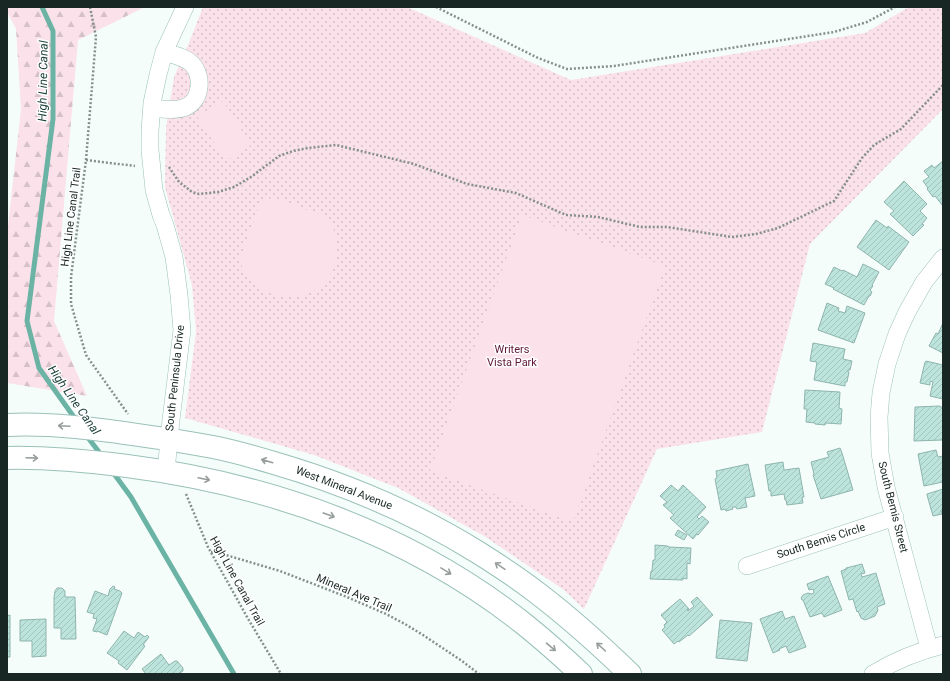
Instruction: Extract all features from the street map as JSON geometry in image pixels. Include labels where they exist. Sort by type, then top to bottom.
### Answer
[{"type":"main road","name":"West Mineral Avenue","points":[[16,424],[84,428],[130,424],[169,439],[214,447],[251,456],[341,484],[419,519],[495,563],[535,591],[575,624],[630,674]]},
{"type":"main road","points":[[7,458],[57,458],[166,471],[250,490],[350,523],[392,541],[429,561],[489,598],[524,624],[581,674]]},
{"type":"street","name":"South Peninsula Drive","points":[[166,471],[170,420],[182,330],[174,257],[154,190],[150,150],[150,131],[152,108],[164,52],[185,7]]},
{"type":"street","points":[[152,108],[182,109],[193,102],[198,95],[200,80],[196,69],[186,59],[164,52]]},
{"type":"street","name":"South Bemis Street","points":[[936,646],[886,487],[880,453],[879,417],[881,393],[887,364],[897,334],[907,312],[924,282],[943,258]]},
{"type":"street","name":"South Bemis Circle","points":[[748,566],[895,517]]},
{"type":"street","points":[[873,674],[887,665],[936,646]]},
{"type":"path","name":"High Line Canal Trail","points":[[90,7],[96,37],[86,160],[71,277],[71,304],[86,355],[130,424]]},
{"type":"path","points":[[436,7],[538,58],[567,69],[614,66],[834,32],[867,22],[895,7]]},
{"type":"path","points":[[86,160],[138,166],[168,165],[179,182],[192,192],[199,194],[218,192],[234,187],[251,177],[279,156],[293,151],[308,148],[336,146],[414,164],[467,184],[516,193],[566,215],[598,217],[640,227],[667,227],[732,237],[756,234],[778,228],[834,201],[862,158],[874,145],[901,129],[943,86]]},
{"type":"path","name":"High Line Canal Trail","points":[[185,493],[211,552],[281,674]]},
{"type":"path","name":"Mineral Ave Trail","points":[[211,552],[280,571],[366,605],[417,632],[462,661],[478,674]]},
{"type":"green space","points":[[7,7],[145,7],[78,40],[54,321],[87,396],[7,383],[7,235],[21,109],[16,29],[7,12]]},
{"type":"green space","name":"Writers Vista Park","points":[[203,7],[407,7],[571,80],[865,33],[909,7],[943,7],[943,109],[810,244],[762,432],[657,449],[584,609],[564,590],[484,536],[398,488],[314,455],[185,418],[196,332],[192,285],[165,187],[166,128],[174,77]]},
{"type":"green space","points":[[223,101],[251,145],[226,161],[197,116]]},
{"type":"green space","points":[[273,197],[322,215],[331,224],[336,236],[336,260],[331,274],[322,285],[311,292],[297,296],[283,297],[269,293],[255,284],[243,270],[241,258],[260,204]]},
{"type":"green space","points":[[522,215],[665,266],[573,522],[430,471]]},
{"type":"building","points":[[943,161],[943,206],[935,196],[933,197],[923,181],[929,177],[924,171],[932,165],[934,168]]},
{"type":"building","points":[[904,181],[927,204],[920,211],[927,218],[922,224],[924,225],[913,236],[890,214],[894,211],[884,202]]},
{"type":"building","points":[[876,220],[887,228],[888,226],[909,242],[889,270],[857,247]]},
{"type":"building","points":[[863,264],[879,272],[870,290],[872,292],[864,305],[825,284],[834,267],[857,277]]},
{"type":"building","points":[[827,303],[839,308],[838,311],[845,313],[847,306],[865,313],[854,343],[818,330]]},
{"type":"building","points":[[943,323],[943,353],[929,346],[936,333],[938,334]]},
{"type":"building","points":[[813,343],[845,349],[843,359],[852,361],[850,370],[848,370],[849,372],[845,386],[814,380],[817,362],[810,361]]},
{"type":"building","points":[[926,361],[943,365],[943,399],[930,396],[933,382],[930,381],[930,385],[920,383]]},
{"type":"building","points":[[805,390],[840,392],[839,408],[842,409],[841,424],[826,423],[825,425],[806,422],[807,409],[804,409]]},
{"type":"building","points":[[915,407],[943,407],[943,440],[914,441]]},
{"type":"building","points":[[840,448],[853,490],[821,499],[813,475],[811,462],[829,457],[827,452]]},
{"type":"building","points":[[936,450],[938,457],[943,456],[943,482],[924,486],[918,454]]},
{"type":"building","points":[[783,462],[784,470],[799,468],[804,497],[802,497],[803,503],[787,505],[784,494],[771,496],[765,465]]},
{"type":"building","points":[[748,464],[755,496],[745,498],[747,507],[737,509],[736,507],[732,507],[733,509],[726,511],[725,509],[721,510],[715,479],[717,478],[716,471]]},
{"type":"building","points":[[671,485],[678,491],[683,485],[706,507],[697,517],[699,519],[702,516],[709,522],[693,539],[670,518],[674,515],[663,505],[667,502],[660,496]]},
{"type":"building","points":[[943,489],[942,514],[933,516],[927,494]]},
{"type":"building","points":[[678,530],[687,535],[684,540],[675,535]]},
{"type":"building","points":[[655,545],[691,548],[690,564],[687,563],[687,579],[650,579],[653,560],[655,560]]},
{"type":"building","points":[[862,564],[865,573],[861,574],[862,577],[876,573],[885,604],[877,607],[878,610],[875,616],[865,620],[861,618],[858,611],[857,612],[853,599],[849,600],[841,571],[846,568]]},
{"type":"building","points":[[828,576],[842,610],[824,617],[822,613],[810,617],[801,598],[803,595],[808,593],[814,593],[813,589],[809,590],[807,584]]},
{"type":"building","points":[[113,586],[115,587],[114,589],[122,593],[107,635],[93,631],[97,619],[93,618],[94,614],[87,612],[95,591],[108,596],[110,589]]},
{"type":"building","points":[[57,588],[62,588],[65,591],[65,597],[75,597],[76,639],[61,639],[61,628],[54,628],[54,597]]},
{"type":"building","points":[[697,597],[713,615],[689,636],[688,635],[674,644],[662,630],[667,622],[661,615],[680,599],[689,609],[687,610],[688,611],[694,606],[691,602]]},
{"type":"building","points":[[782,611],[785,619],[794,616],[806,647],[789,653],[786,646],[773,653],[760,619]]},
{"type":"building","points":[[10,615],[10,657],[7,657],[7,616]]},
{"type":"building","points":[[46,619],[46,656],[32,657],[32,641],[20,641],[20,620]]},
{"type":"building","points":[[720,620],[752,623],[747,661],[716,658]]},
{"type":"building","points":[[124,631],[134,638],[138,632],[145,637],[147,635],[149,637],[143,645],[145,646],[127,670],[118,663],[119,661],[107,653]]},
{"type":"building","points":[[161,654],[169,665],[177,661],[183,668],[183,671],[178,674],[146,674],[142,669]]},
{"type":"waterway","name":"High Line Canal","points":[[42,7],[53,31],[53,119],[27,321],[39,368],[76,420]]},
{"type":"waterway","name":"High Line Canal","points":[[86,435],[102,456]]},
{"type":"waterway","name":"High Line Canal","points":[[112,471],[131,497],[234,674]]}]
